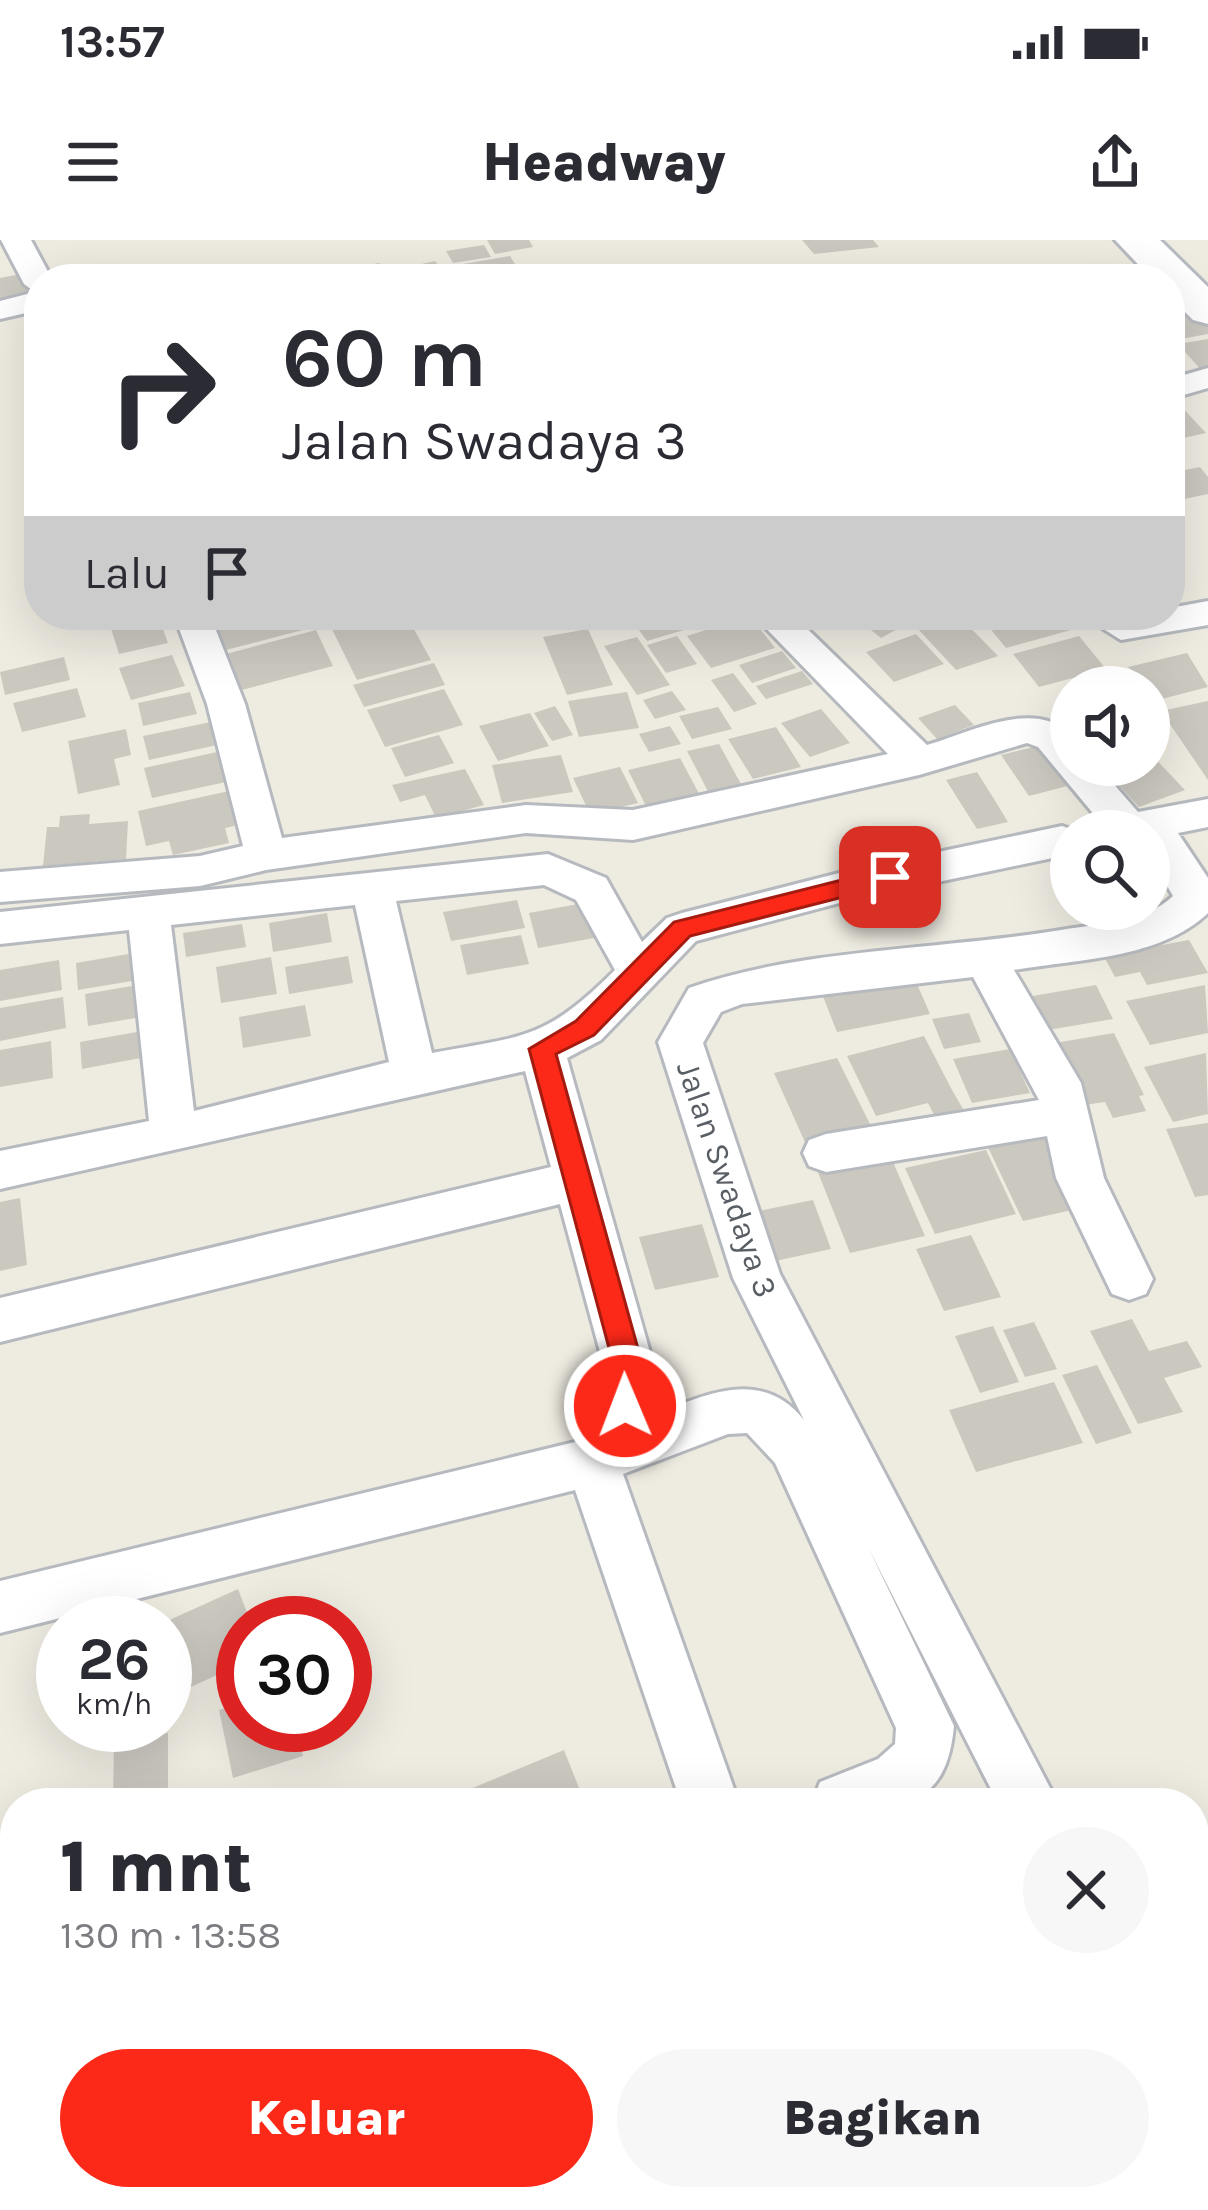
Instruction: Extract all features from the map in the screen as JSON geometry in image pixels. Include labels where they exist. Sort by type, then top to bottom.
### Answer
[{"type":"main road","points":[[1136,240],[1161,264]]},
{"type":"main road","points":[[1185,288],[1208,310]]},
{"type":"street","points":[[198,630],[226,704],[266,855]]},
{"type":"street","points":[[786,630],[920,761]]},
{"type":"street","points":[[0,887],[200,871],[266,855],[526,819],[633,825],[920,761],[1029,729],[1050,737]]},
{"type":"street","points":[[1094,786],[1116,810]]},
{"type":"street","points":[[1170,820],[1208,812]]},
{"type":"street","points":[[0,1170],[174,1135],[414,1075],[542,1049],[585,1028],[682,929],[847,886],[1050,843]]},
{"type":"street","name":"Jalan Swadaya 3","points":[[1170,866],[1193,889],[1194,901],[1170,923]]},
{"type":"street","points":[[0,928],[372,886],[560,872],[591,889],[638,973]]},
{"type":"street","points":[[372,886],[414,1075]]},
{"type":"street","points":[[148,912],[174,1135]]},
{"type":"street","name":"Jalan Swadaya 3","points":[[1021,1788],[757,1278],[680,1042],[705,1000],[740,988],[985,958],[1134,930]]},
{"type":"street","points":[[985,958],[1058,1083],[1080,1178],[1129,1279]]},
{"type":"street","points":[[542,1049],[628,1363],[625,1406],[592,1462],[705,1788]]},
{"type":"street","points":[[826,1153],[1067,1114]]},
{"type":"street","points":[[0,1320],[581,1179]]},
{"type":"street","points":[[0,1606],[592,1462],[727,1412],[754,1411],[775,1423],[793,1446],[925,1726],[922,1758],[898,1780],[879,1788]]},
{"type":"building","points":[[487,240],[529,240],[533,247],[495,254]]},
{"type":"building","points":[[802,240],[873,240],[879,247],[814,254]]},
{"type":"building","points":[[484,245],[491,257],[453,263],[446,251]]},
{"type":"building","points":[[510,256],[515,264],[463,264]]},
{"type":"building","points":[[21,274],[24,296],[0,302],[0,278]]},
{"type":"building","points":[[1194,308],[1208,323],[1208,334],[1185,338],[1185,310]]},
{"type":"building","points":[[1208,339],[1208,370],[1202,371],[1185,352],[1185,343]]},
{"type":"building","points":[[1185,410],[1206,433],[1185,438]]},
{"type":"building","points":[[1200,467],[1208,477],[1208,494],[1185,499],[1185,470]]},
{"type":"building","points":[[111,630],[163,630],[168,643],[119,654]]},
{"type":"building","points":[[208,630],[303,630],[218,652]]},
{"type":"building","points":[[316,630],[333,666],[227,694],[211,658]]},
{"type":"building","points":[[332,630],[414,630],[431,660],[357,680]]},
{"type":"building","points":[[588,630],[613,685],[567,695],[543,637]]},
{"type":"building","points":[[639,630],[684,630],[647,641]]},
{"type":"building","points":[[706,630],[761,630],[775,648],[711,668],[687,636]]},
{"type":"building","points":[[871,630],[896,630],[881,638]]},
{"type":"building","points":[[919,630],[973,630],[998,656],[956,670]]},
{"type":"building","points":[[991,630],[1071,630],[1006,648]]},
{"type":"building","points":[[916,634],[944,664],[894,682],[866,652]]},
{"type":"building","points":[[677,636],[697,664],[666,673],[647,645]]},
{"type":"building","points":[[1079,636],[1104,666],[1050,666],[1050,684],[1039,687],[1013,654]]},
{"type":"building","points":[[637,637],[670,685],[637,695],[604,646]]},
{"type":"building","points":[[782,651],[796,668],[752,683],[739,665]]},
{"type":"building","points":[[1187,653],[1208,687],[1170,697],[1170,666],[1132,666]]},
{"type":"building","points":[[172,655],[185,686],[131,700],[119,668]]},
{"type":"building","points":[[64,657],[70,680],[5,695],[0,672]]},
{"type":"building","points":[[434,663],[445,685],[364,707],[353,685]]},
{"type":"building","points":[[802,671],[813,684],[766,699],[756,686]]},
{"type":"building","points":[[733,673],[757,704],[734,712],[711,680]]},
{"type":"building","points":[[77,688],[86,717],[22,732],[13,703]]},
{"type":"building","points":[[444,689],[463,725],[385,747],[367,710]]},
{"type":"building","points":[[672,691],[686,710],[655,719],[643,700]]},
{"type":"building","points":[[190,692],[197,714],[143,726],[138,703]]},
{"type":"building","points":[[627,692],[639,728],[579,737],[568,701]]},
{"type":"building","points":[[1208,701],[1208,780],[1170,724],[1170,709]]},
{"type":"building","points":[[955,705],[974,725],[937,739],[918,718]]},
{"type":"building","points":[[555,706],[573,735],[552,741],[534,713]]},
{"type":"building","points":[[718,707],[732,729],[692,739],[679,716]]},
{"type":"building","points":[[821,709],[850,743],[810,757],[781,723]]},
{"type":"building","points":[[530,713],[549,746],[498,761],[479,726]]},
{"type":"building","points":[[211,722],[217,745],[149,760],[143,736]]},
{"type":"building","points":[[670,726],[681,744],[649,752],[639,734]]},
{"type":"building","points":[[776,727],[801,767],[753,779],[728,739]]},
{"type":"building","points":[[126,729],[131,755],[114,759],[120,785],[78,794],[68,741]]},
{"type":"building","points":[[439,735],[454,763],[405,777],[391,748]]},
{"type":"building","points":[[719,744],[746,793],[713,801],[687,751]]},
{"type":"building","points":[[1042,745],[1050,756],[1050,786],[1067,786],[1029,796],[1001,755]]},
{"type":"building","points":[[217,752],[226,782],[152,798],[144,768]]},
{"type":"building","points":[[561,755],[573,792],[502,803],[492,765]]},
{"type":"building","points":[[680,758],[703,801],[650,814],[628,770]]},
{"type":"building","points":[[620,767],[638,803],[590,814],[573,778]]},
{"type":"building","points":[[465,769],[484,805],[436,818],[425,795],[400,802],[392,785]]},
{"type":"building","points":[[977,772],[1008,822],[977,829],[946,780]]},
{"type":"building","points":[[1170,774],[1185,790],[1139,807],[1120,786],[1170,786]]},
{"type":"building","points":[[229,791],[239,825],[225,828],[229,843],[173,855],[169,841],[146,846],[138,811]]},
{"type":"building","points":[[90,814],[89,824],[128,821],[126,859],[43,866],[47,827],[59,827],[60,816]]},
{"type":"building","points":[[517,900],[525,928],[451,941],[443,912]]},
{"type":"building","points":[[589,902],[600,937],[538,948],[529,913]]},
{"type":"building","points":[[327,913],[332,942],[273,952],[269,923]]},
{"type":"building","points":[[242,924],[246,947],[186,957],[183,933]]},
{"type":"building","points":[[1144,933],[1151,947],[1189,940],[1208,973],[1147,985],[1140,972],[1115,977],[1096,942]]},
{"type":"building","points":[[521,935],[529,964],[467,975],[460,945]]},
{"type":"building","points":[[146,951],[150,978],[78,990],[76,963]]},
{"type":"building","points":[[348,956],[353,983],[289,994],[285,967]]},
{"type":"building","points":[[271,957],[277,994],[221,1003],[216,967]]},
{"type":"building","points":[[59,960],[62,990],[0,1001],[0,970]]},
{"type":"building","points":[[914,977],[930,1014],[837,1032],[822,994]]},
{"type":"building","points":[[149,983],[153,1015],[88,1026],[85,994]]},
{"type":"building","points":[[1096,985],[1113,1019],[1042,1031],[1027,997]]},
{"type":"building","points":[[1205,985],[1208,1033],[1150,1045],[1126,1001]]},
{"type":"building","points":[[63,997],[66,1028],[0,1041],[0,1008]]},
{"type":"building","points":[[305,1005],[311,1036],[243,1048],[239,1017]]},
{"type":"building","points":[[969,1013],[981,1042],[944,1049],[932,1019]]},
{"type":"building","points":[[148,1030],[151,1056],[82,1069],[80,1042]]},
{"type":"building","points":[[1114,1033],[1144,1095],[1139,1096],[1146,1111],[1113,1118],[1105,1102],[1084,1105],[1055,1043]]},
{"type":"building","points":[[924,1036],[970,1121],[941,1128],[928,1103],[876,1116],[847,1056]]},
{"type":"building","points":[[51,1041],[53,1078],[0,1087],[0,1050]]},
{"type":"building","points":[[1010,1049],[1030,1093],[972,1103],[953,1059]]},
{"type":"building","points":[[1206,1053],[1208,1114],[1173,1122],[1144,1067]]},
{"type":"building","points":[[837,1058],[874,1132],[808,1149],[774,1073]]},
{"type":"building","points":[[1208,1123],[1208,1195],[1195,1197],[1166,1129]]},
{"type":"building","points":[[1050,1128],[1090,1206],[1023,1221],[986,1143]]},
{"type":"building","points":[[887,1148],[925,1236],[850,1253],[815,1165]]},
{"type":"building","points":[[986,1150],[1016,1214],[935,1234],[905,1168]]},
{"type":"building","points":[[20,1198],[27,1265],[0,1271],[0,1202]]},
{"type":"building","points":[[813,1200],[831,1249],[761,1264],[744,1214]]},
{"type":"building","points":[[702,1224],[719,1277],[655,1290],[639,1237]]},
{"type":"building","points":[[971,1235],[1001,1297],[944,1311],[916,1249]]},
{"type":"building","points":[[1132,1319],[1149,1351],[1187,1341],[1202,1367],[1164,1378],[1183,1412],[1138,1424],[1090,1331]]},
{"type":"building","points":[[1034,1322],[1057,1369],[1025,1377],[1003,1330]]},
{"type":"building","points":[[993,1326],[1019,1382],[980,1393],[955,1336]]},
{"type":"building","points":[[1097,1365],[1132,1433],[1096,1444],[1062,1375]]},
{"type":"building","points":[[1054,1382],[1083,1443],[976,1472],[949,1410]]},
{"type":"building","points":[[216,1599],[216,1675],[192,1687],[192,1610]]},
{"type":"building","points":[[564,1750],[579,1788],[473,1788]]},
{"type":"building","points":[[114,1752],[168,1752],[168,1788],[113,1788]]},
{"type":"building","points":[[228,1752],[302,1752],[303,1756],[233,1778]]},
{"type":"route","points":[[625,1406],[628,1363],[542,1049],[585,1028],[682,929],[890,877]]}]
